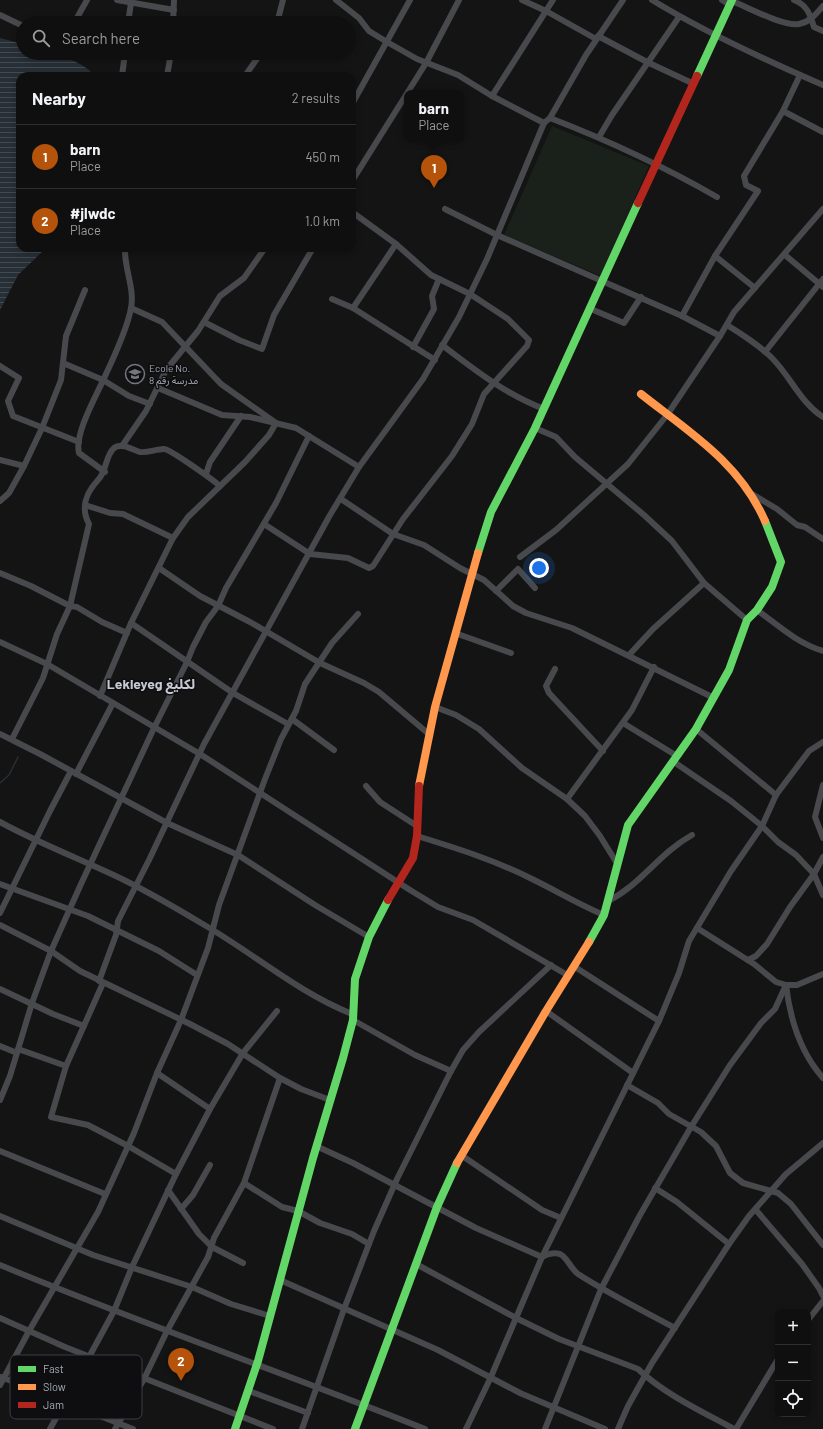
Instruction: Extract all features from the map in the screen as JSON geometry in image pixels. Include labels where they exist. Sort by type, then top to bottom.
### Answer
[{"type":"street","points":[[78,16],[87,0]]},
{"type":"street","points":[[117,0],[174,10]]},
{"type":"street","points":[[174,0],[174,16]]},
{"type":"street","points":[[279,16],[283,0]]},
{"type":"street","points":[[336,0],[359,18],[369,31],[387,42],[426,63],[458,75],[492,96],[544,123]]},
{"type":"street","points":[[356,97],[410,0]]},
{"type":"street","points":[[409,90],[426,63],[459,0]]},
{"type":"street","points":[[492,96],[553,0]]},
{"type":"street","points":[[176,1174],[88,1125],[51,1116],[66,1066],[84,1026],[101,982],[117,929],[118,920],[134,886],[149,860],[200,754],[266,631],[359,467],[435,360],[470,294],[497,235],[544,123],[550,118],[597,38],[623,0]]},
{"type":"street","points":[[652,0],[679,17],[717,36],[823,85]]},
{"type":"street","points":[[722,0],[731,2],[775,20],[798,25],[812,19],[823,6]]},
{"type":"street","points":[[794,0],[803,4],[812,19],[814,27],[823,31]]},
{"type":"street","points":[[525,1],[597,38],[694,84]]},
{"type":"street","points":[[235,1429],[257,1366],[316,1146],[330,1100],[352,1016],[355,979],[369,937],[398,882],[413,858],[417,836],[419,785],[436,707],[455,633],[491,512],[544,409],[656,164],[717,36],[731,2]]},
{"type":"street","points":[[129,16],[131,3]]},
{"type":"street","points":[[0,15],[16,23]]},
{"type":"street","points":[[599,137],[647,62],[679,17]]},
{"type":"street","points":[[123,72],[124,60]]},
{"type":"street","points":[[168,72],[170,60]]},
{"type":"street","points":[[248,72],[255,60]]},
{"type":"street","points":[[682,316],[715,256],[758,191],[746,185],[744,176],[783,111],[800,75]]},
{"type":"street","points":[[356,175],[404,98]]},
{"type":"street","points":[[783,111],[823,132]]},
{"type":"street","points":[[550,118],[599,137],[656,164],[716,198]]},
{"type":"street","points":[[445,209],[497,235],[641,297],[720,336]]},
{"type":"street","points":[[520,558],[556,530],[607,485],[628,464],[667,415],[720,336],[734,312],[785,255],[823,209]]},
{"type":"street","points":[[264,524],[310,554],[348,558],[369,568],[374,566],[393,534],[452,456],[472,424],[484,394],[527,346],[529,340],[508,319],[470,294],[439,279],[396,244],[356,215]]},
{"type":"street","points":[[353,308],[396,244]]},
{"type":"street","points":[[105,472],[79,453],[78,448],[84,424],[131,308],[125,252]]},
{"type":"street","points":[[122,446],[150,404],[166,370],[204,322],[220,296],[244,278],[262,252]]},
{"type":"street","points":[[204,322],[239,340],[262,349],[274,315],[310,252]]},
{"type":"street","points":[[765,352],[822,283],[785,255]]},
{"type":"street","points":[[715,256],[755,288]]},
{"type":"street","points":[[413,347],[434,309],[432,296],[439,279]]},
{"type":"street","points":[[0,501],[9,493],[42,428],[61,380],[66,336],[85,290]]},
{"type":"street","points":[[591,309],[624,323],[641,297]]},
{"type":"street","points":[[332,299],[353,308],[435,360]]},
{"type":"street","points":[[131,308],[162,322],[228,390],[276,423]]},
{"type":"street","points":[[727,325],[751,340],[772,358],[809,403],[823,417]]},
{"type":"street","points":[[442,345],[494,384],[523,401],[544,409]]},
{"type":"street","points":[[63,363],[103,380],[129,396],[150,404]]},
{"type":"street","points":[[0,366],[19,378],[8,401],[13,416],[79,442]]},
{"type":"street","points":[[158,388],[222,415],[241,416],[296,428],[359,467]]},
{"type":"street","points":[[355,1429],[437,1207],[461,1155],[546,1011],[596,932],[604,915],[628,825],[696,729],[729,670],[747,620],[757,610],[772,588],[781,562],[769,530],[751,493],[738,475],[684,427],[641,394]]},
{"type":"street","points":[[206,474],[210,462],[241,416]]},
{"type":"street","points":[[100,696],[131,622],[173,538],[188,517],[245,462],[269,435],[276,423]]},
{"type":"street","points":[[535,428],[556,437],[575,457],[644,515],[672,541],[704,583],[747,620]]},
{"type":"street","points":[[0,1100],[50,951],[90,865],[154,728],[187,662],[192,647],[206,622],[218,606],[226,588],[264,524],[309,436]]},
{"type":"street","points":[[12,740],[43,678],[70,606],[89,524],[85,515],[85,505],[91,487],[105,472],[109,454],[116,447],[122,446],[142,452],[166,449],[206,474],[220,486]]},
{"type":"street","points":[[0,460],[24,466]]},
{"type":"street","points":[[751,493],[777,509],[797,525],[806,527],[823,539]]},
{"type":"street","points":[[341,499],[393,534],[424,545],[460,568],[484,580],[513,606],[526,613],[572,628],[654,667],[714,698]]},
{"type":"street","points":[[85,505],[110,513],[123,514],[173,538]]},
{"type":"street","points":[[159,568],[218,606],[266,631],[320,663],[364,683],[379,692],[430,735]]},
{"type":"street","points":[[496,591],[518,569],[535,588]]},
{"type":"street","points":[[0,573],[31,586],[70,606],[77,607],[102,622],[127,633]]},
{"type":"street","points":[[629,655],[653,629],[704,583]]},
{"type":"street","points":[[757,610],[787,634],[810,647],[823,651]]},
{"type":"street","points":[[15,1355],[98,1212],[128,1146],[157,1073],[181,1020],[208,948],[212,929],[260,793],[305,684],[332,643],[358,614]]},
{"type":"street","points":[[131,622],[233,693],[290,722],[334,750]]},
{"type":"street","points":[[455,633],[511,653]]},
{"type":"street","points":[[0,642],[47,664],[200,754],[438,907],[473,920],[569,976]]},
{"type":"street","points":[[567,799],[623,723],[647,683],[654,667]]},
{"type":"street","points":[[555,668],[546,686],[549,693],[603,751]]},
{"type":"street","points":[[0,913],[35,840],[113,703]]},
{"type":"street","points":[[436,707],[456,715],[478,729],[522,768],[567,799],[585,816],[600,836],[618,865]]},
{"type":"street","points":[[623,723],[676,759],[731,801],[762,826],[778,842],[796,855],[814,874],[823,895]]},
{"type":"street","points":[[696,729],[776,795]]},
{"type":"street","points":[[0,734],[167,823],[238,855],[369,937]]},
{"type":"street","points":[[466,1429],[490,1379],[542,1257],[659,1021],[679,974],[689,941],[731,871],[762,826],[776,795],[809,751],[823,743]]},
{"type":"street","points":[[823,785],[815,817],[823,838]]},
{"type":"street","points":[[366,786],[380,802],[417,826]]},
{"type":"street","points":[[0,822],[134,886],[212,929],[307,990],[408,1051],[451,1071]]},
{"type":"street","points":[[417,836],[456,848],[529,877],[580,905],[604,915]]},
{"type":"street","points":[[608,901],[623,893],[675,844],[692,836]]},
{"type":"street","points":[[748,960],[756,956],[767,944],[790,907],[814,874],[823,857]]},
{"type":"street","points":[[0,884],[70,908],[117,929],[159,951],[197,975]]},
{"type":"street","points":[[0,925],[50,951],[80,971],[181,1020],[243,1053],[280,1078],[301,1089],[330,1100]]},
{"type":"street","points":[[697,928],[748,960],[776,982],[786,985],[797,985],[823,974]]},
{"type":"street","points":[[302,1429],[344,1309],[370,1244],[395,1184],[451,1071],[463,1050],[479,1032],[551,965]]},
{"type":"street","points":[[575,967],[659,1021]]},
{"type":"street","points":[[786,985],[790,1013],[802,1047],[810,1061],[823,1078]]},
{"type":"street","points":[[545,1429],[601,1289],[655,1188],[690,1127],[730,1065],[761,1024],[775,1009],[786,985]]},
{"type":"street","points":[[0,989],[53,1014],[84,1026]]},
{"type":"street","points":[[89,1355],[114,1311],[168,1190],[210,1109],[243,1053],[277,1011]]},
{"type":"street","points":[[546,1011],[633,1073]]},
{"type":"street","points":[[0,1046],[66,1066]]},
{"type":"street","points":[[157,1073],[210,1109]]},
{"type":"street","points":[[142,1382],[167,1331],[192,1287],[212,1247],[214,1238],[244,1183],[280,1078]]},
{"type":"street","points":[[627,1085],[690,1127],[701,1132],[716,1146],[730,1173],[743,1183],[778,1194],[790,1204],[823,1244]]},
{"type":"street","points":[[618,1429],[628,1406],[645,1376],[729,1244],[786,1174],[823,1143]]},
{"type":"street","points":[[316,1146],[395,1184],[476,1228],[542,1257]]},
{"type":"street","points":[[0,1151],[105,1194]]},
{"type":"street","points":[[461,1155],[542,1210],[561,1218]]},
{"type":"street","points":[[181,1209],[193,1195],[210,1165]]},
{"type":"street","points":[[244,1183],[282,1207],[298,1212],[320,1223],[352,1234],[370,1244]]},
{"type":"street","points":[[655,1188],[677,1202],[729,1244]]},
{"type":"street","points":[[168,1190],[199,1234],[212,1247],[244,1263]]},
{"type":"street","points":[[756,1210],[802,1264],[823,1296]]},
{"type":"street","points":[[0,1216],[78,1248],[132,1268],[192,1287],[231,1304],[270,1316]]},
{"type":"street","points":[[542,1257],[550,1253],[558,1253],[563,1256],[574,1271],[601,1289],[675,1328]]},
{"type":"street","points":[[416,1264],[516,1318],[638,1369],[645,1376],[690,1404],[735,1429],[775,1364]]},
{"type":"street","points":[[0,1265],[114,1311],[257,1366],[365,1404],[425,1429]]},
{"type":"street","points":[[280,1280],[438,1350],[490,1379],[605,1429]]},
{"type":"street","points":[[811,1316],[823,1301]]},
{"type":"street","points":[[0,1318],[83,1355]]},
{"type":"street","points":[[0,1385],[2,1378],[10,1364]]},
{"type":"street","points":[[144,1379],[273,1429]]},
{"type":"street","points":[[248,1391],[308,1413]]},
{"type":"street","points":[[50,1429],[56,1419]]},
{"type":"street","points":[[101,1419],[116,1426],[133,1429]]},
{"type":"shaded area","points":[[0,38],[16,42],[16,60],[71,60],[87,68],[91,72],[16,72],[16,252],[42,252],[18,275],[0,310]]},
{"type":"shaded area","points":[[552,126],[649,166],[601,276],[504,235]]},
{"type":"waterway","points":[[0,783],[9,775],[18,757]]},
{"type":"traffic: fast","points":[[697,76],[732,0]]},
{"type":"traffic: fast","points":[[478,553],[491,512],[535,428],[638,203]]},
{"type":"traffic: fast","points":[[589,942],[604,915],[628,825],[696,729],[729,670],[747,620],[757,610],[772,587],[781,562],[765,521]]},
{"type":"traffic: fast","points":[[235,1429],[258,1361],[313,1158],[343,1058],[353,1020],[355,979],[369,937],[388,900]]},
{"type":"traffic: fast","points":[[355,1429],[437,1207],[457,1163]]},
{"type":"traffic: slow","points":[[641,394],[694,435],[727,465],[754,500],[765,521]]},
{"type":"traffic: slow","points":[[419,786],[435,707],[478,553]]},
{"type":"traffic: slow","points":[[457,1163],[546,1011],[589,942]]},
{"type":"traffic: jam","points":[[638,203],[697,76]]},
{"type":"traffic: jam","points":[[388,900],[413,858],[417,836],[419,786]]},
{"type":"place","name":"barn","points":[[434,188]]},
{"type":"place","name":"Ecole No. 8 مدرسة رقم","points":[[135,374]]},
{"type":"place","name":"#jlwdc","points":[[181,1381]]},
{"type":"district","name":"Lekleyeg لكليغ","points":[[151,683]]}]
